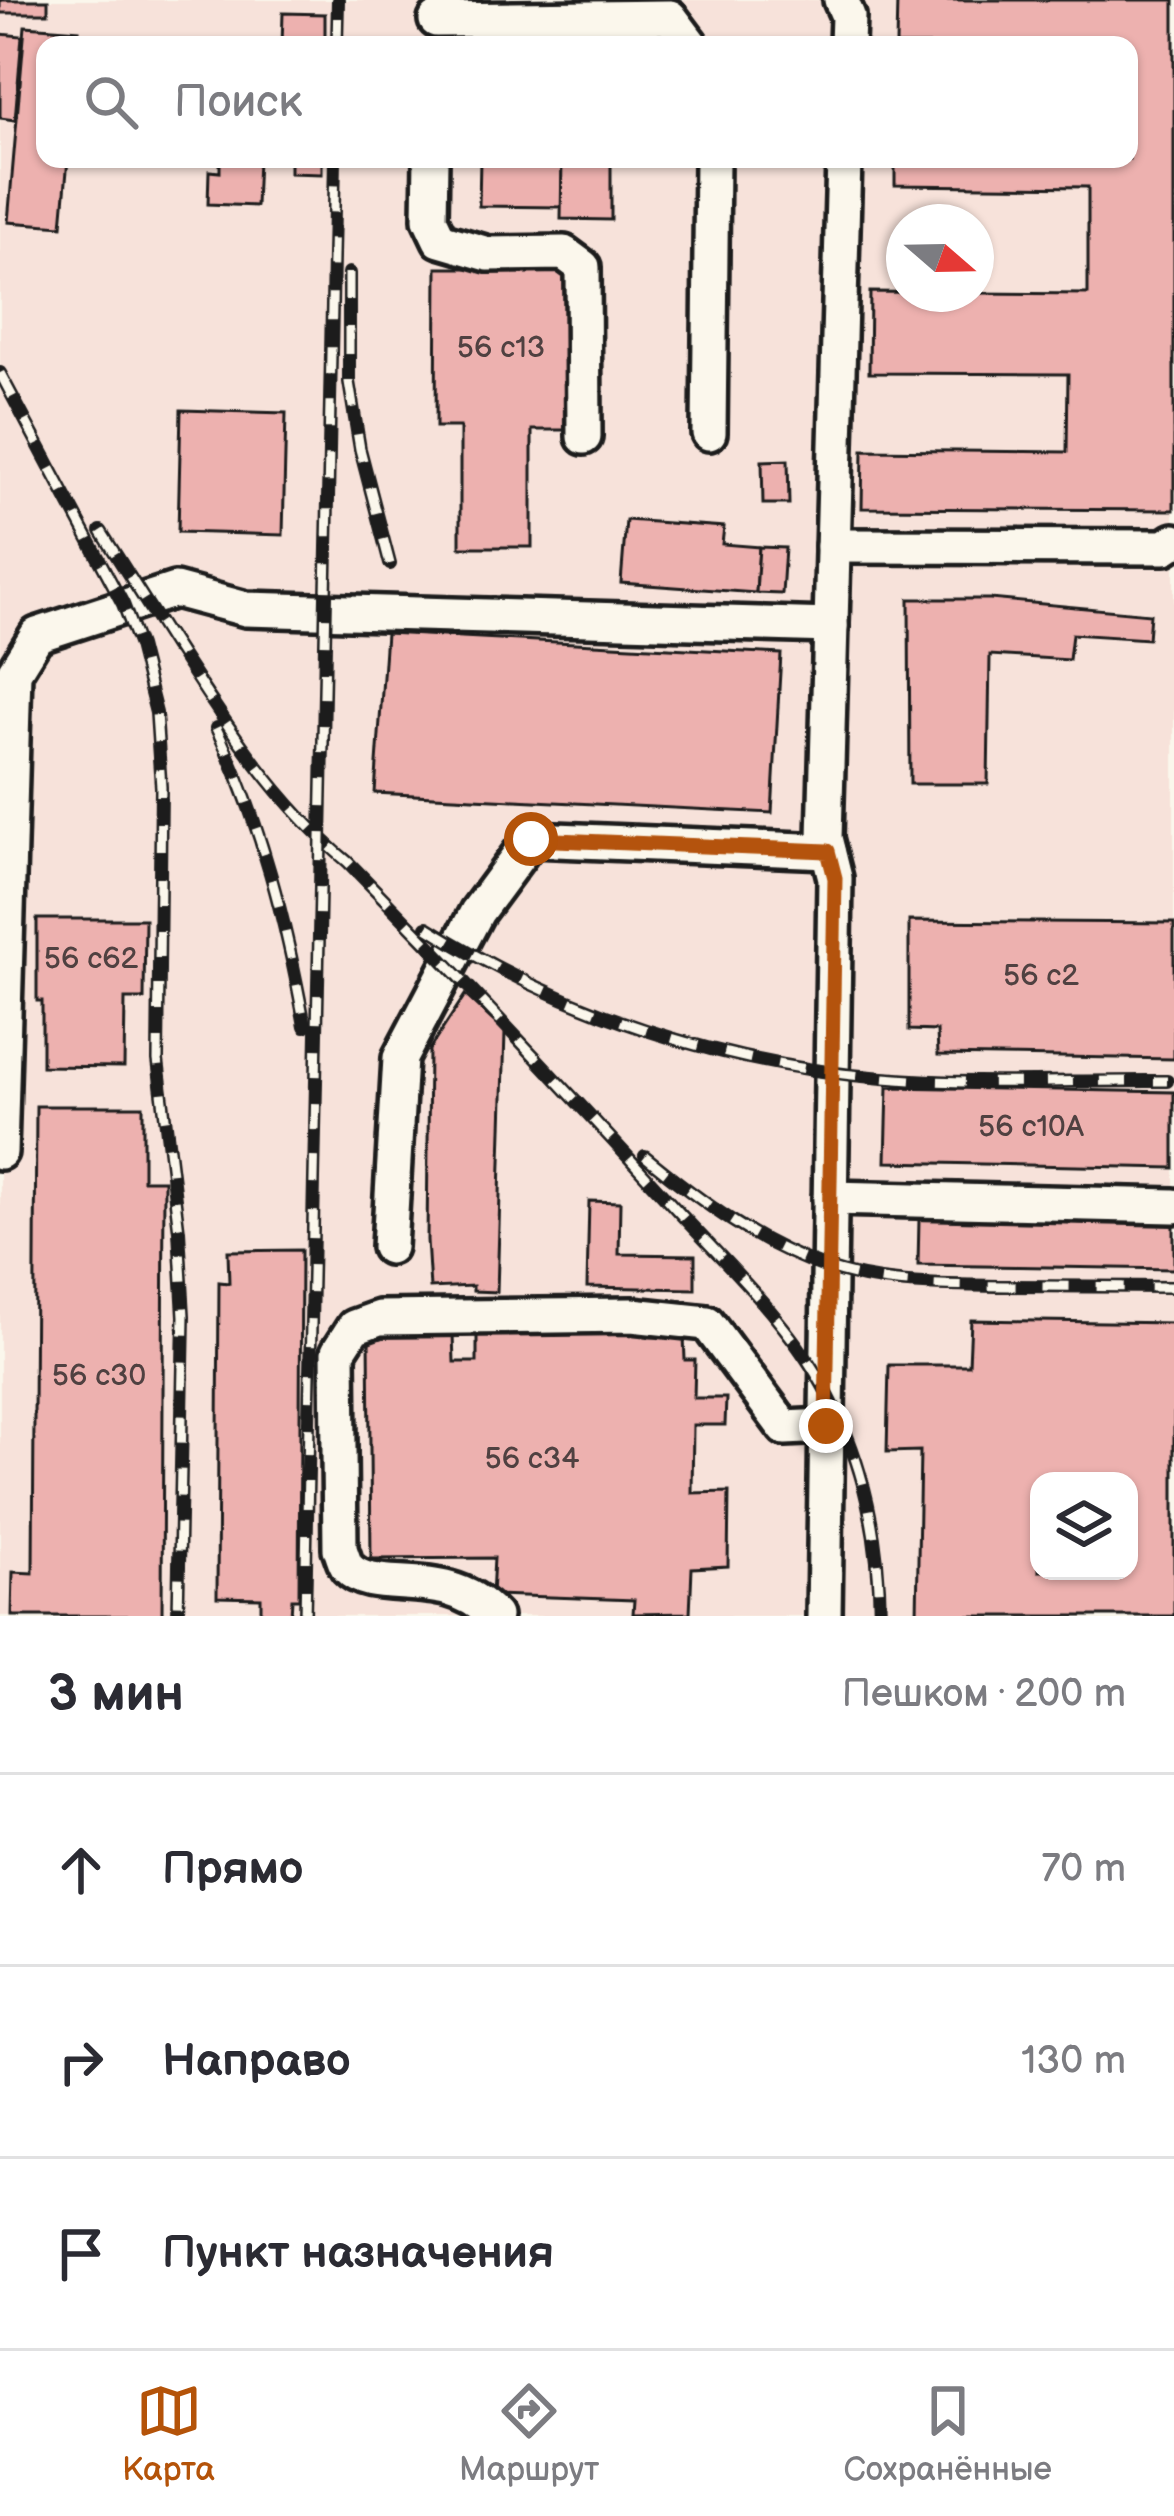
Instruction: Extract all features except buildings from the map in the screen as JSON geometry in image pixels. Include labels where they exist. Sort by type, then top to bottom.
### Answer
[{"type":"lane","points":[[841,0],[848,16],[847,36]]},
{"type":"lane","points":[[436,22],[670,17],[685,36]]},
{"type":"lane","points":[[431,168],[430,219],[440,240],[488,254],[565,254],[584,267],[584,437]]},
{"type":"lane","points":[[709,433],[712,168]]},
{"type":"lane","points":[[824,1616],[835,878],[828,851],[831,626],[844,168]]},
{"type":"lane","points":[[833,546],[1165,547],[1174,542]]},
{"type":"lane","points":[[0,1152],[14,672],[38,635],[175,590],[246,609],[831,626]]},
{"type":"lane","points":[[389,1246],[400,1058],[477,912],[531,839],[828,851]]},
{"type":"lane","points":[[830,1198],[1174,1206]]},
{"type":"lane","points":[[494,1616],[481,1601],[450,1586],[370,1580],[349,1568],[340,1550],[338,1352],[354,1327],[380,1318],[452,1316],[632,1315],[707,1323],[785,1428],[826,1426]]},
{"type":"shaded area","points":[[0,0],[1174,0],[1174,1616],[0,1616]]},
{"type":"railway","points":[[337,36],[338,0]]},
{"type":"railway","points":[[305,1616],[335,168]]},
{"type":"railway","points":[[349,273],[349,382],[360,449],[390,564]]},
{"type":"railway","points":[[0,373],[123,604],[156,713],[161,787],[158,1060],[179,1231],[184,1316],[178,1616]]},
{"type":"railway","points":[[101,531],[175,648]]},
{"type":"railway","points":[[167,633],[249,755],[296,812],[512,1033],[797,1345],[829,1397],[861,1476],[877,1559],[880,1616]]},
{"type":"railway","points":[[216,728],[270,874],[305,1026]]},
{"type":"railway","points":[[427,927],[479,958],[589,1009],[646,1030],[763,1061],[918,1080],[1167,1081]]},
{"type":"railway","points":[[645,1156],[753,1234],[847,1274],[939,1285],[1174,1287]]},
{"type":"route","points":[[531,839],[828,851],[835,878],[826,1426]]}]
